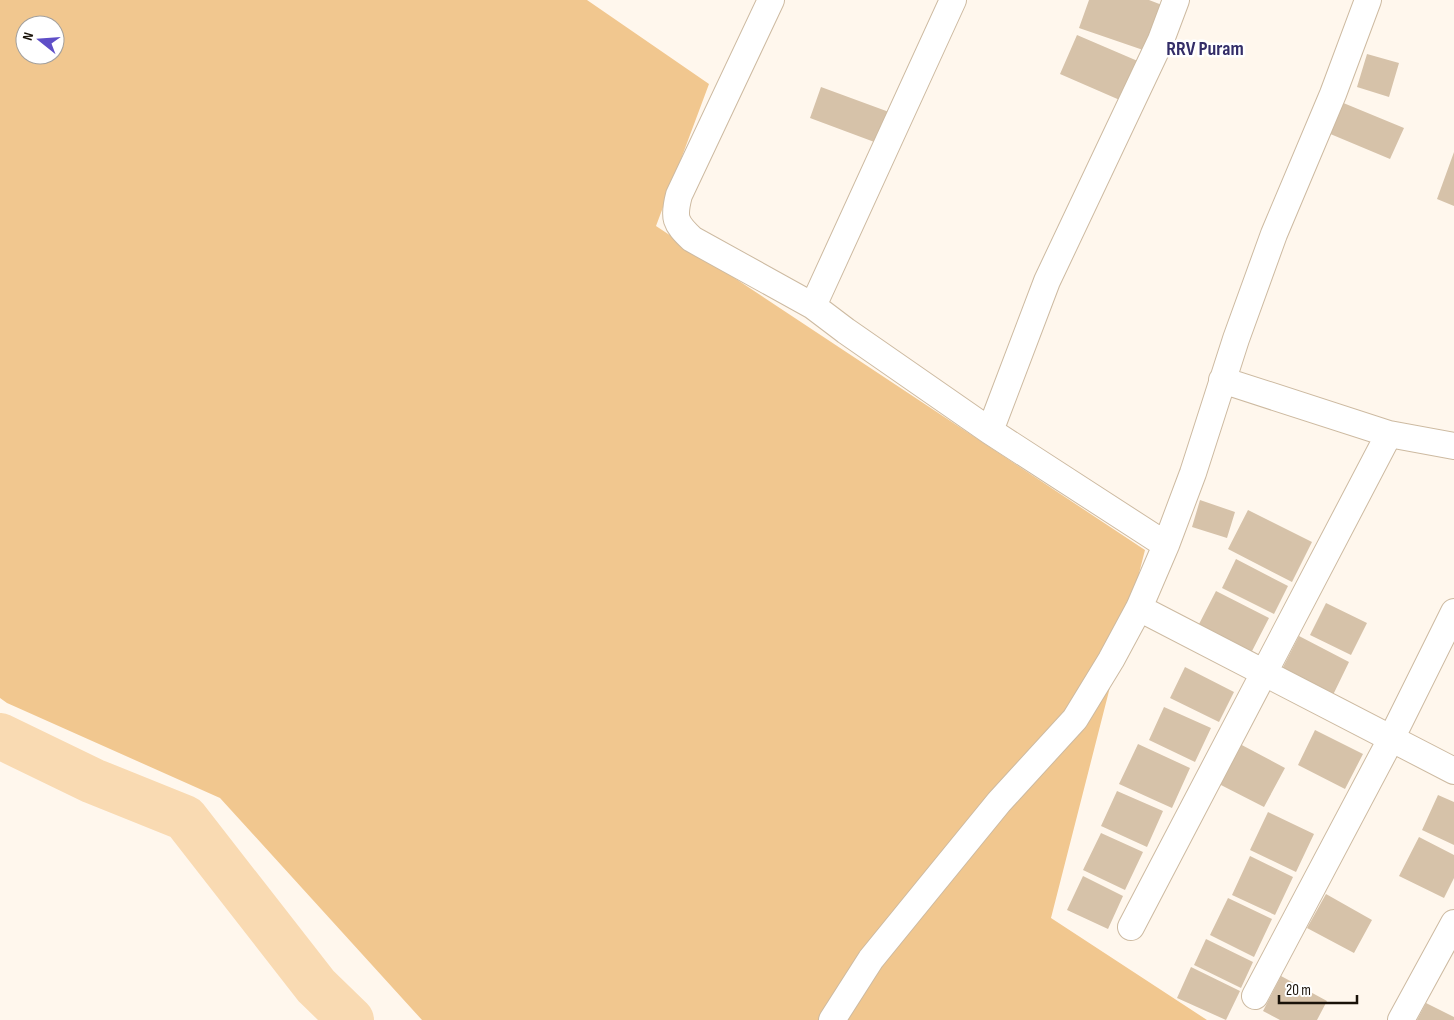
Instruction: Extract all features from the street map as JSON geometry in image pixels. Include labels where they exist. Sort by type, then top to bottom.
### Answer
[{"type":"street","points":[[771,0],[678,195],[675,212],[680,227],[692,239],[813,306],[990,431],[1166,545]]},
{"type":"street","points":[[813,306],[953,0]]},
{"type":"street","points":[[990,431],[1047,281],[1161,40],[1176,0]]},
{"type":"street","points":[[832,1020],[871,959],[999,802],[1075,719],[1111,660],[1139,608],[1166,545],[1193,473],[1222,380],[1274,234],[1333,94],[1368,0]]},
{"type":"street","points":[[1222,380],[1389,434],[1454,446]]},
{"type":"street","points":[[1131,927],[1389,434]]},
{"type":"street","points":[[1139,608],[1454,771]]},
{"type":"street","points":[[1255,996],[1391,739],[1454,612]]},
{"type":"street","points":[[1401,1020],[1454,923]]},
{"type":"shaded area","points":[[0,0],[587,0],[709,84],[656,226],[1145,550],[1051,918],[1207,1020],[422,1020],[220,798],[7,703],[0,698]]},
{"type":"building","points":[[1089,0],[1149,0],[1162,5],[1146,51],[1079,28]]},
{"type":"building","points":[[1077,35],[1140,62],[1122,101],[1060,74]]},
{"type":"building","points":[[1367,54],[1399,63],[1389,97],[1357,87]]},
{"type":"building","points":[[821,87],[889,112],[877,143],[810,118]]},
{"type":"building","points":[[1341,102],[1404,128],[1390,159],[1328,133]]},
{"type":"building","points":[[1454,152],[1454,206],[1437,199]]},
{"type":"building","points":[[1200,500],[1235,512],[1227,538],[1192,527]]},
{"type":"building","points":[[1248,510],[1312,542],[1292,582],[1228,549]]},
{"type":"building","points":[[1236,559],[1288,586],[1274,614],[1222,588]]},
{"type":"building","points":[[1216,591],[1269,618],[1251,653],[1198,626]]},
{"type":"building","points":[[1326,603],[1367,623],[1351,655],[1310,635]]},
{"type":"building","points":[[1299,636],[1349,662],[1332,697],[1281,671]]},
{"type":"building","points":[[1185,667],[1234,692],[1219,722],[1170,698]]},
{"type":"building","points":[[1164,707],[1211,728],[1195,762],[1149,740]]},
{"type":"building","points":[[1315,730],[1363,754],[1345,789],[1298,765]]},
{"type":"building","points":[[1238,743],[1285,768],[1264,807],[1217,783]]},
{"type":"building","points":[[1138,744],[1190,768],[1172,808],[1119,784]]},
{"type":"building","points":[[1117,791],[1163,811],[1147,847],[1101,826]]},
{"type":"building","points":[[1438,795],[1454,802],[1454,845],[1422,830]]},
{"type":"building","points":[[1268,812],[1314,834],[1296,872],[1250,850]]},
{"type":"building","points":[[1101,833],[1143,852],[1125,890],[1083,870]]},
{"type":"building","points":[[1419,837],[1454,855],[1454,878],[1444,898],[1399,876]]},
{"type":"building","points":[[1250,856],[1293,877],[1275,915],[1232,895]]},
{"type":"building","points":[[1083,876],[1123,896],[1108,929],[1067,910]]},
{"type":"building","points":[[1326,894],[1372,920],[1354,953],[1307,928]]},
{"type":"building","points":[[1228,898],[1272,919],[1254,957],[1210,935]]},
{"type":"building","points":[[1206,939],[1253,962],[1241,988],[1194,965]]},
{"type":"building","points":[[1191,967],[1240,991],[1226,1020],[1177,998]]},
{"type":"building","points":[[1281,976],[1327,1001],[1317,1020],[1280,1020],[1263,1011]]},
{"type":"building","points":[[1426,1003],[1454,1017],[1454,1020],[1417,1020]]},
{"type":"waterway","points":[[0,736],[93,781],[185,818],[316,986],[351,1020]]},
{"type":"district","name":"RRV Puram","points":[[1205,48]]}]
